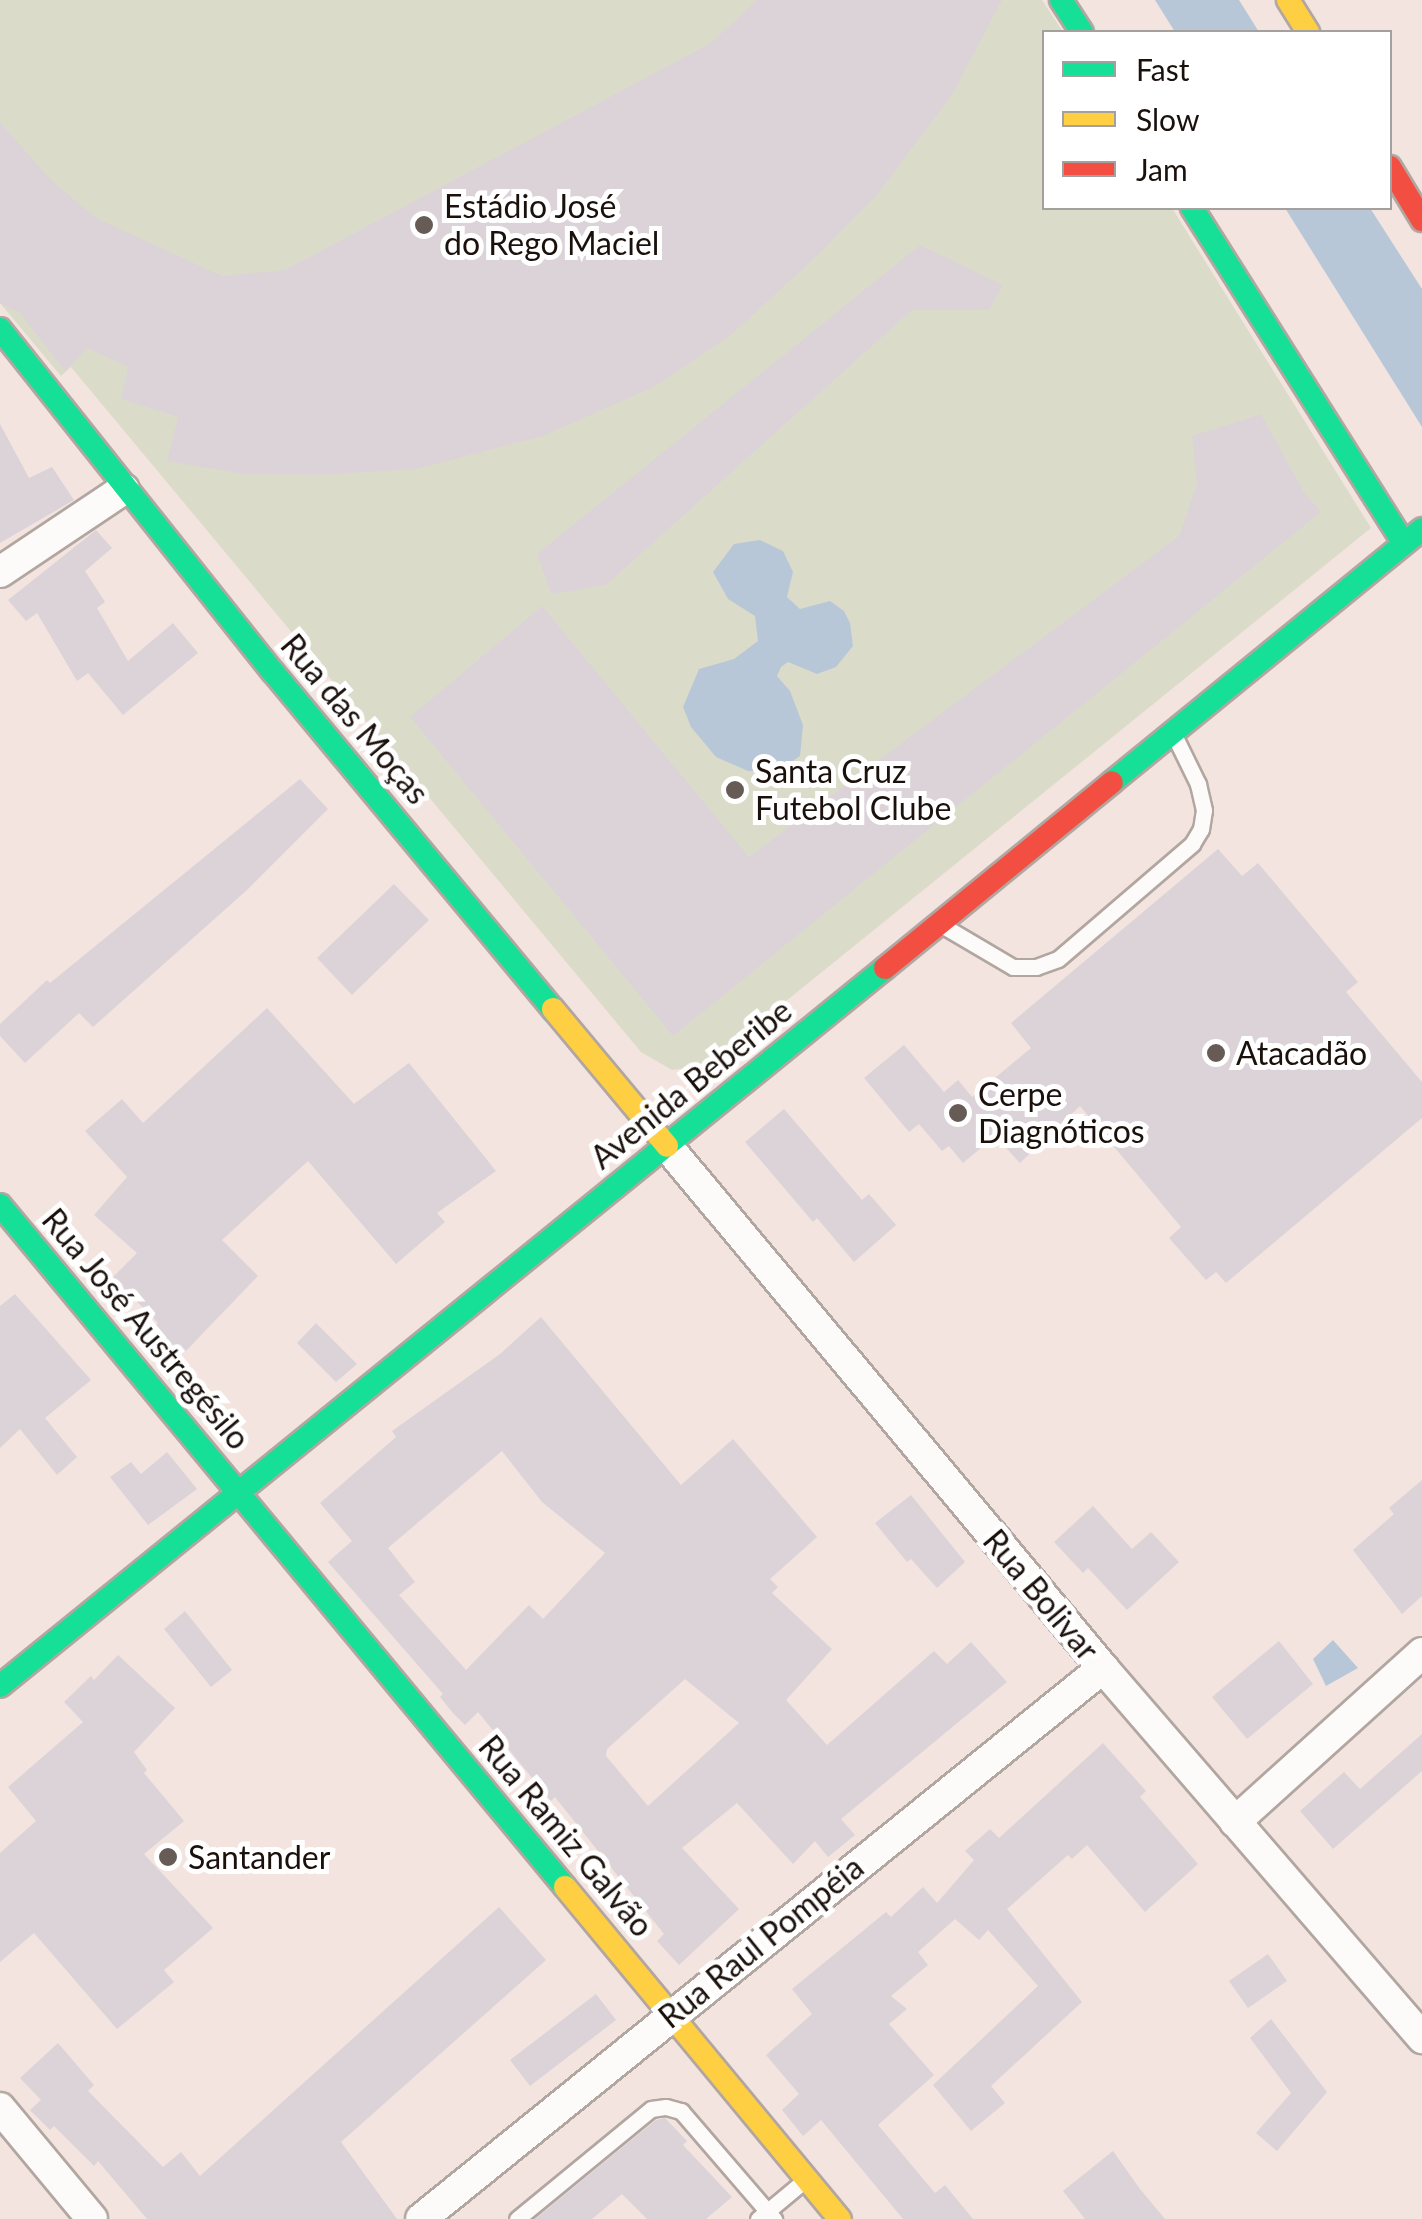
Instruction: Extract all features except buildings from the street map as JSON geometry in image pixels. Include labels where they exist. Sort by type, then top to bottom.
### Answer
[{"type":"main road","points":[[1061,0],[1081,30]]},
{"type":"main road","points":[[1288,0],[1307,30]]},
{"type":"main road","points":[[1392,169],[1422,220]]},
{"type":"main road","points":[[1193,210],[1413,536],[1422,570]]},
{"type":"main road","name":"Rua das Moças","points":[[0,329],[124,489],[666,1146]]},
{"type":"main road","name":"Avenida Beberibe","points":[[0,1686],[242,1494],[1413,536]]},
{"type":"main road","name":"Rua José Austregésilo","points":[[0,1205],[242,1494]]},
{"type":"main road","name":"Rua Ramiz Galvão","points":[[242,1494],[840,2219]]},
{"type":"street","points":[[0,572],[124,489]]},
{"type":"street","name":"Rua Bolivar","points":[[666,1146],[1103,1668],[1420,2031]]},
{"type":"street","points":[[1235,1822],[1422,1654]]},
{"type":"street","name":"Rua Raul Pompéia","points":[[421,2219],[1103,1668]]},
{"type":"street","points":[[0,2108],[92,2219]]},
{"type":"lane","points":[[938,922],[1013,967],[1036,967],[1058,959],[1192,844],[1201,828],[1204,810],[1198,784],[1172,732]]},
{"type":"lane","points":[[518,2219],[650,2109],[681,2110],[766,2216],[807,2179]]},
{"type":"green space","name":"Santa Cruz Futebol Clube","points":[[0,0],[1042,0],[1062,30],[1042,30],[1042,210],[1173,210],[1371,528],[707,1065],[672,1070],[641,1052],[71,367],[61,376],[0,303]]},
{"type":"water","points":[[1155,0],[1239,0],[1258,30],[1174,30]]},
{"type":"water","points":[[1286,210],[1371,210],[1422,289],[1422,427]]},
{"type":"water","points":[[760,540],[783,551],[793,572],[787,597],[800,609],[830,601],[844,611],[853,646],[836,667],[817,674],[788,662],[781,667],[777,676],[790,691],[803,725],[800,756],[778,771],[748,771],[716,757],[691,727],[683,707],[699,669],[734,659],[758,641],[755,616],[728,599],[713,572],[734,544]]},
{"type":"water","points":[[1333,1640],[1358,1668],[1326,1686],[1313,1659]]},
{"type":"traffic: fast","points":[[1061,0],[1081,30]]},
{"type":"traffic: fast","points":[[1193,210],[1404,543]]},
{"type":"traffic: fast","points":[[0,329],[273,672],[553,1009]]},
{"type":"traffic: fast","points":[[1112,782],[1422,529]]},
{"type":"traffic: fast","points":[[0,1686],[885,968]]},
{"type":"traffic: fast","points":[[0,1205],[565,1887]]},
{"type":"traffic: slow","points":[[1288,0],[1307,30]]},
{"type":"traffic: slow","points":[[553,1009],[667,1146]]},
{"type":"traffic: slow","points":[[565,1887],[840,2219]]},
{"type":"traffic: jam","points":[[1392,170],[1422,220]]},
{"type":"traffic: jam","points":[[885,968],[1112,782]]},
{"type":"place","name":"Estádio José do Rego Maciel","points":[[424,225]]},
{"type":"place","name":"Santa Cruz Futebol Clube","points":[[735,790]]},
{"type":"place","name":"Atacadão","points":[[1216,1053]]},
{"type":"place","name":"Cerpe Diagnóticos","points":[[958,1113]]},
{"type":"place","name":"Santander","points":[[168,1857]]}]
